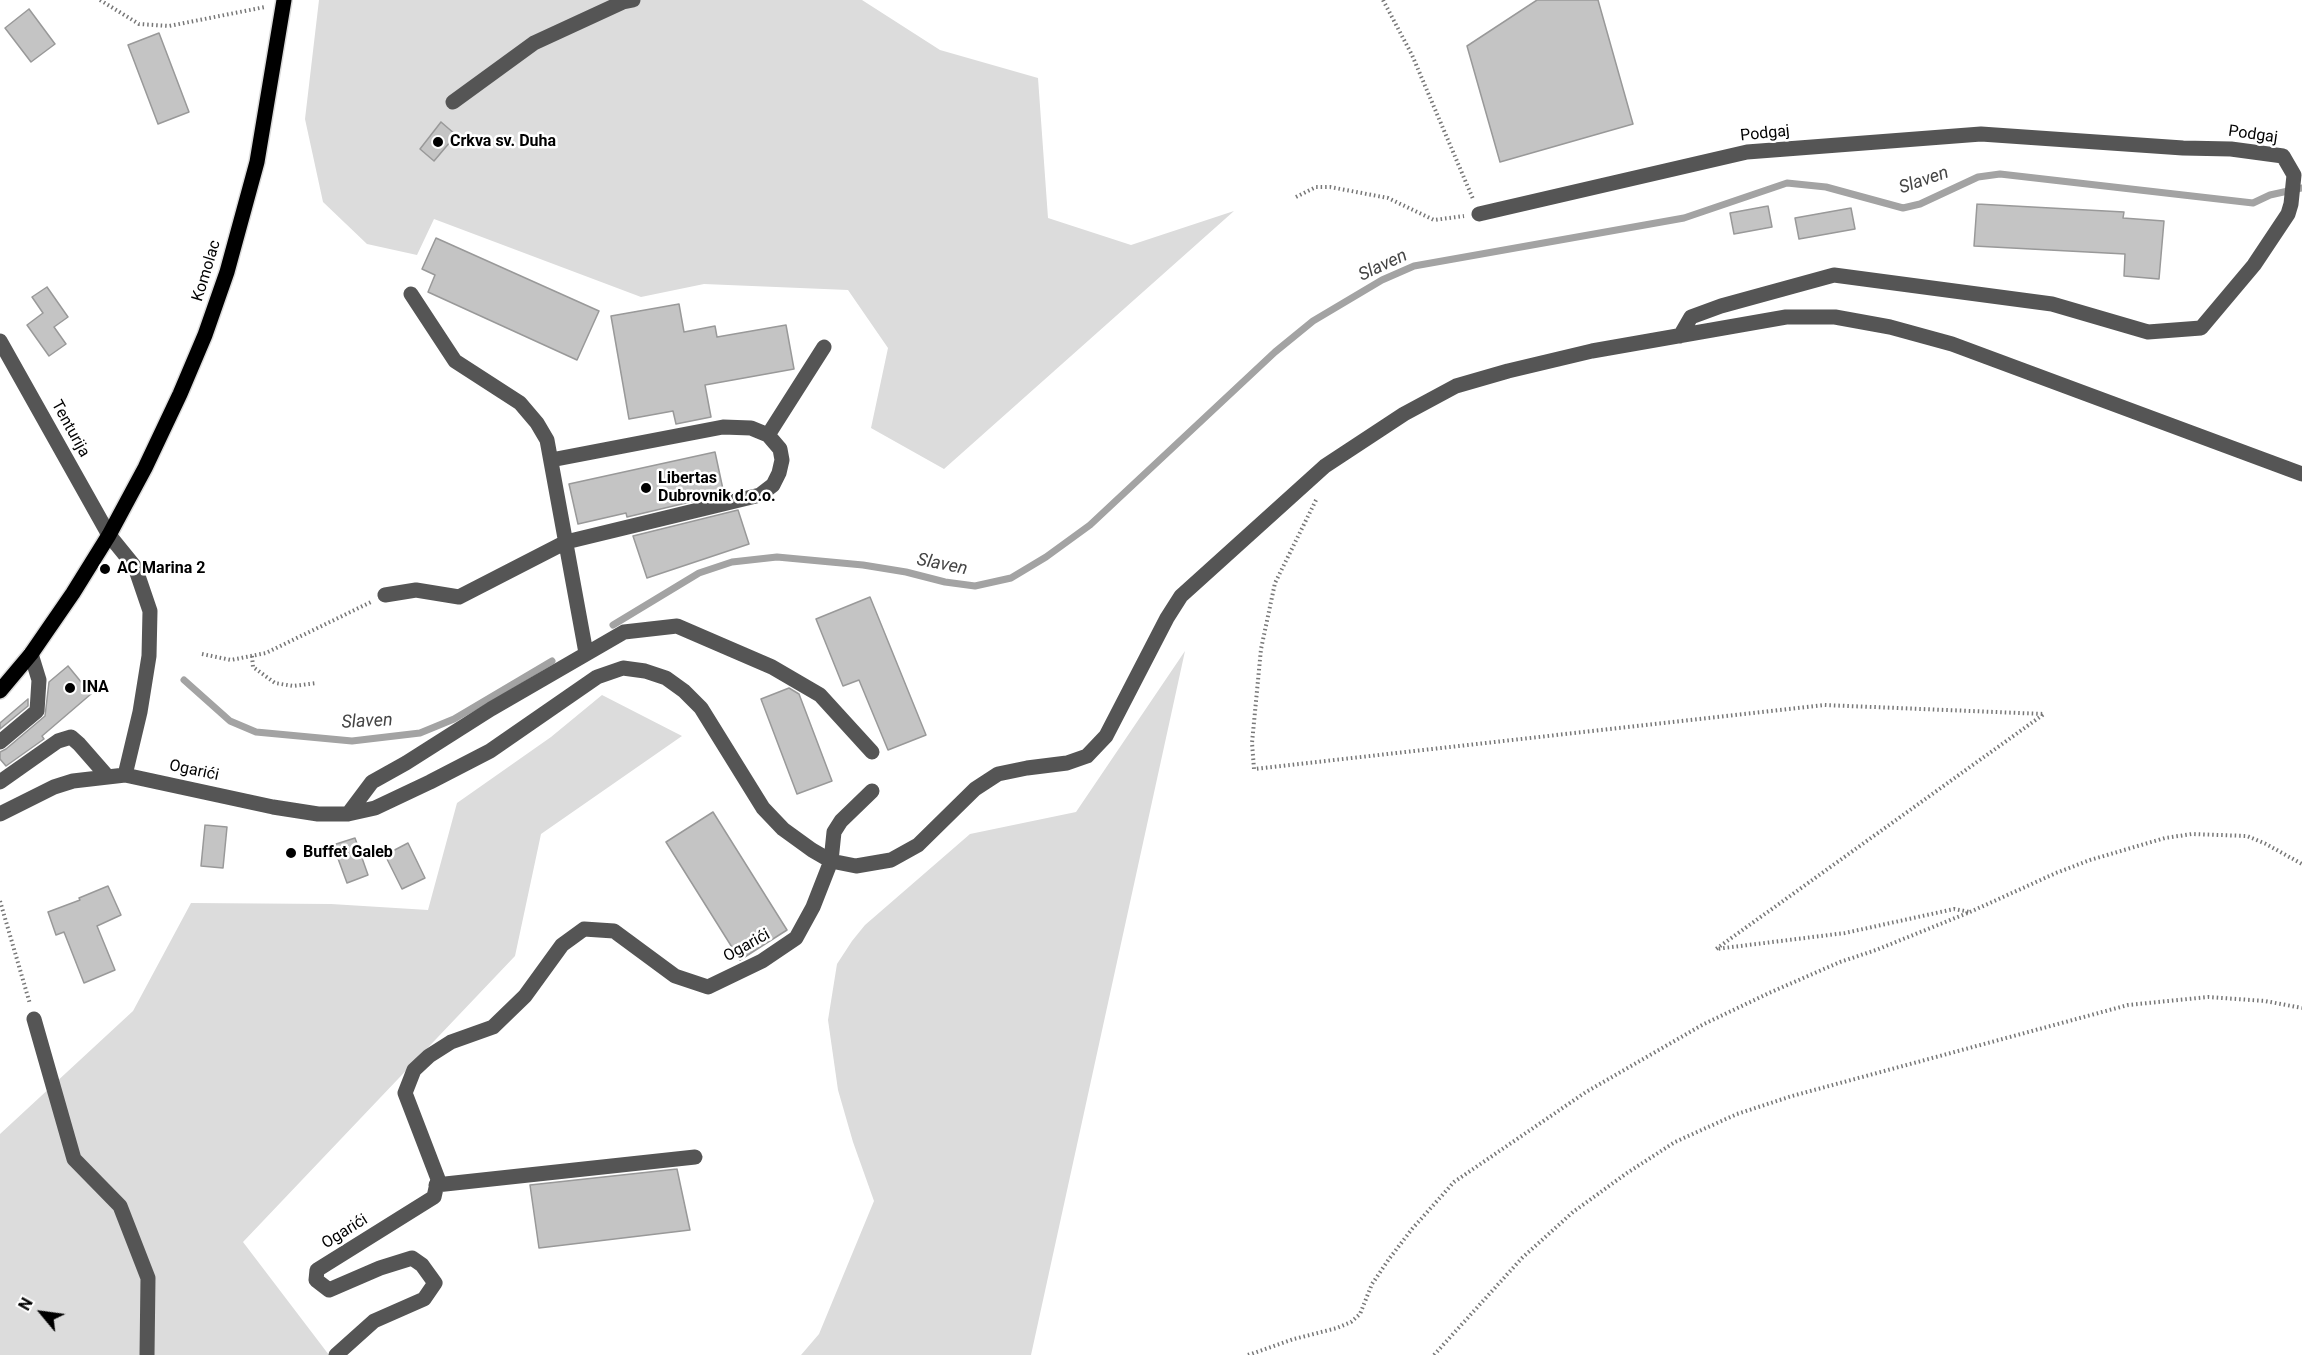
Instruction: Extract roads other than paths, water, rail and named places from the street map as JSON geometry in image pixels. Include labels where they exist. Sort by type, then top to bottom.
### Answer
[{"type":"main road","name":"Komolac","points":[[109,534],[145,468],[180,394],[226,272],[257,162],[284,2]]},
{"type":"main road","points":[[0,692],[31,654],[74,593],[109,534]]},
{"type":"street","points":[[453,102],[534,44],[622,2],[633,0]]},
{"type":"street","name":"Podgaj","points":[[1479,214],[1748,152],[1981,134],[2183,148],[2231,149],[2283,156],[2294,175],[2294,211],[2254,265],[2201,328],[2148,332],[2052,303],[1834,275],[1721,306],[1691,318],[1680,336]]},
{"type":"street","points":[[411,294],[455,361],[520,403],[547,440],[586,653]]},
{"type":"street","points":[[872,792],[841,821],[834,832],[831,861],[856,866],[891,861],[918,845],[975,789],[998,774],[1067,763],[1087,756],[1106,736],[1167,618],[1181,596],[1325,466],[1404,414],[1456,386],[1592,351],[1786,317],[1835,317],[1890,327],[1952,344],[2302,474]]},
{"type":"street","name":"Tenturija","points":[[0,341],[109,534]]},
{"type":"street","points":[[768,435],[824,347]]},
{"type":"street","points":[[385,595],[416,590],[459,597],[566,542],[760,495],[773,485],[782,460],[780,448],[768,435],[751,428],[723,427],[551,460]]},
{"type":"street","points":[[109,534],[135,567],[150,611],[147,667],[140,712],[125,775]]},
{"type":"street","points":[[348,814],[372,782],[490,709],[624,632],[677,627],[772,668],[820,695],[872,752]]},
{"type":"street","points":[[0,742],[37,711],[39,680],[31,654]]},
{"type":"street","name":"Ogarići","points":[[0,814],[54,786],[73,781],[125,775],[273,807],[318,814],[348,814],[375,808],[490,750],[597,677],[623,668],[666,678],[684,691],[701,708],[763,808],[783,829],[831,861],[813,907],[796,938],[762,961],[708,987],[675,976],[614,932],[584,929],[562,945],[525,996],[493,1026],[451,1042],[429,1056],[414,1070],[405,1093],[438,1179],[434,1197],[317,1270],[316,1280],[329,1290],[380,1268],[412,1258],[422,1265],[435,1282],[424,1299],[374,1321],[336,1355]]},
{"type":"street","points":[[0,782],[58,741],[70,737],[107,776]]},
{"type":"street","points":[[34,1019],[74,1159],[120,1206],[148,1278],[147,1355]]},
{"type":"street","points":[[436,1185],[695,1157]]},
{"type":"waterway","name":"Slaven","points":[[613,625],[699,573],[732,562],[777,557],[863,565],[975,586],[1011,578],[1046,557],[1090,525],[1275,352],[1313,321],[1382,280],[1414,266],[1684,218],[1787,183],[1826,187],[1903,208],[1920,204],[1978,177],[2000,174],[2253,203],[2270,195],[2302,188]]},
{"type":"waterway","name":"Slaven","points":[[184,680],[230,721],[256,732],[352,741],[420,733],[454,719],[552,661]]},
{"type":"place","name":"Crkva sv. Duha","points":[[438,142]]},
{"type":"place","name":"Libertas Dubrovnik d.o.o.","points":[[646,488]]},
{"type":"place","name":"AC Marina 2","points":[[105,569]]},
{"type":"place","name":"INA","points":[[70,688]]},
{"type":"place","name":"Buffet Galeb","points":[[291,853]]}]
